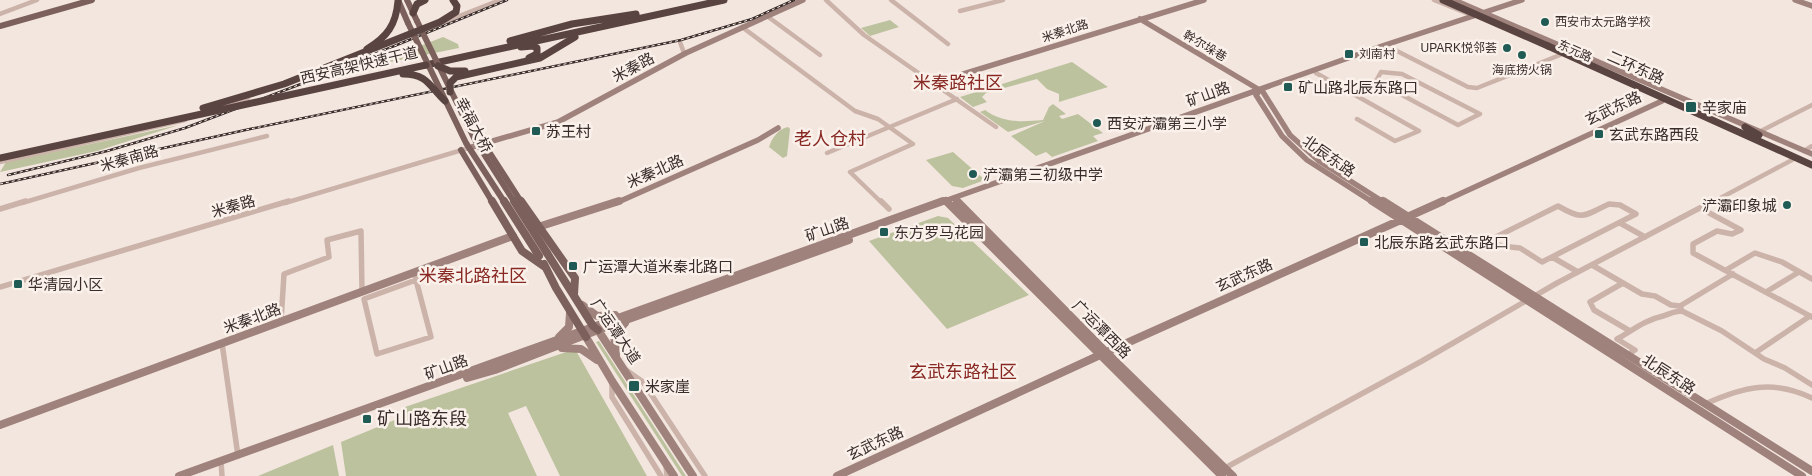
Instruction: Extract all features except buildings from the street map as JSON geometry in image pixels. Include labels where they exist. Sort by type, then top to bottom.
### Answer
[{"type":"highway","points":[[343,61],[377,43],[392,30],[396,20],[398,0]]},
{"type":"highway","points":[[413,13],[417,4],[425,0]]},
{"type":"highway","points":[[164,118],[266,91],[343,61],[451,16],[457,9],[453,0]]},
{"type":"highway","name":"西安高架快速干道","points":[[0,158],[261,97],[453,59],[639,18],[706,0]]},
{"type":"highway","name":"西安高架快速干道","points":[[0,153],[426,63],[501,44],[651,12],[724,0]]},
{"type":"highway","name":"二环东路","points":[[1443,0],[1812,160]]},
{"type":"highway","name":"二环东路","points":[[1449,0],[1550,46]]},
{"type":"highway","points":[[450,92],[450,83],[456,77],[540,58],[576,38],[639,18]]},
{"type":"highway","points":[[438,66],[450,71],[466,71],[526,59],[537,52],[538,49],[534,46],[521,47],[453,59]]},
{"type":"highway","points":[[1550,46],[1812,165]]},
{"type":"highway","points":[[1585,57],[1622,76]]},
{"type":"highway","points":[[1577,59],[1613,79]]},
{"type":"highway","points":[[261,97],[406,74],[424,76],[445,101]]},
{"type":"highway","points":[[1745,126],[1768,140]]},
{"type":"highway","points":[[1735,130],[1758,144],[1812,169]]},
{"type":"main road","points":[[0,24],[79,0]]},
{"type":"main road","points":[[0,24],[83,0]]},
{"type":"main road","points":[[0,24],[88,0]]},
{"type":"main road","points":[[0,24],[92,0]]},
{"type":"main road","name":"幸福大桥","points":[[398,0],[445,101],[478,162],[543,255]]},
{"type":"main road","name":"幸福大桥","points":[[407,0],[450,92],[475,140],[543,255]]},
{"type":"main road","points":[[484,144],[538,227],[575,278],[577,298]]},
{"type":"main road","points":[[461,151],[522,251],[546,267]]},
{"type":"main road","name":"广运潭大道","points":[[543,255],[546,267],[556,288],[584,334]]},
{"type":"main road","name":"广运潭大道","points":[[543,255],[577,298],[596,328]]},
{"type":"street","points":[[0,14],[37,0]]},
{"type":"street","points":[[385,45],[500,0]]},
{"type":"street","name":"米秦路","points":[[0,285],[558,122],[684,53],[803,0]]},
{"type":"street","points":[[826,0],[864,34],[996,127]]},
{"type":"street","points":[[891,0],[948,44]]},
{"type":"street","points":[[960,11],[1003,0]]},
{"type":"street","name":"米秦北路","points":[[934,83],[1018,59],[1057,44],[1204,0]]},
{"type":"street","name":"东元路","points":[[1436,0],[1758,144]]},
{"type":"street","name":"东元路","points":[[1454,0],[1812,154]]},
{"type":"street","points":[[1459,0],[1464,4]]},
{"type":"street","points":[[1487,14],[1522,0]]},
{"type":"street","points":[[1487,14],[1529,0]]},
{"type":"street","points":[[1795,0],[1812,6]]},
{"type":"street","name":"矿山路","points":[[179,476],[538,355],[596,328],[1473,16],[1487,14]]},
{"type":"street","points":[[767,16],[820,55]]},
{"type":"street","name":"矿山路","points":[[1260,92],[1473,16]]},
{"type":"street","name":"幹尔垛巷","points":[[1140,19],[1260,92]]},
{"type":"street","points":[[742,28],[854,111],[867,113],[890,126],[913,144],[850,172],[889,209]]},
{"type":"street","points":[[680,42],[684,53]]},
{"type":"street","points":[[1395,50],[1468,87],[1477,88],[1560,55]]},
{"type":"street","points":[[1380,72],[1402,74],[1480,114],[1458,125],[1376,81],[1380,72]]},
{"type":"street","points":[[1316,73],[1419,131],[1395,141],[1357,119]]},
{"type":"street","name":"北辰东路","points":[[1260,92],[1282,136],[1312,163],[1627,355],[1812,471]]},
{"type":"street","points":[[0,162],[178,123],[261,97]]},
{"type":"street","points":[[827,153],[957,99]]},
{"type":"street","name":"玄武东路","points":[[837,476],[1103,353],[1406,219],[1662,101]]},
{"type":"street","points":[[1758,132],[1812,105]]},
{"type":"street","name":"米秦北路","points":[[538,227],[627,199],[758,140],[778,128]]},
{"type":"street","name":"米秦南路","points":[[0,209],[139,168],[267,136]]},
{"type":"street","points":[[1804,151],[1812,146]]},
{"type":"street","points":[[1223,472],[1578,272],[1792,160]]},
{"type":"street","name":"广运潭西路","points":[[952,201],[1223,472],[1233,476]]},
{"type":"street","points":[[1609,204],[1620,205],[1636,214],[1620,223],[1542,262],[1520,248],[1501,246],[1490,240],[1558,206],[1575,216],[1582,217],[1609,204]]},
{"type":"street","points":[[1700,208],[1741,230],[1732,234],[1718,231],[1693,244],[1693,252],[1811,316],[1755,353]]},
{"type":"street","points":[[1620,223],[1645,237]]},
{"type":"street","points":[[282,321],[284,274],[329,257],[327,240],[361,231],[362,292]]},
{"type":"street","name":"米秦北路","points":[[0,425],[362,292],[415,276],[513,236]]},
{"type":"street","points":[[1726,270],[1756,252],[1782,262],[1812,279]]},
{"type":"street","points":[[1552,257],[1578,272]]},
{"type":"street","points":[[1592,265],[1642,294],[1655,296],[1673,308],[1681,309],[1722,331],[1755,353],[1786,368],[1812,385]]},
{"type":"street","points":[[1766,292],[1799,272]]},
{"type":"street","points":[[1681,309],[1733,274]]},
{"type":"street","points":[[415,276],[431,336],[377,354],[364,300],[415,276]]},
{"type":"street","points":[[1623,283],[1590,302],[1594,310],[1630,331]]},
{"type":"street","points":[[577,298],[593,314],[602,317],[644,311]]},
{"type":"street","name":"北辰东路","points":[[1532,298],[1802,476]]},
{"type":"street","points":[[1627,355],[1635,350],[1617,339],[1654,316],[1664,316],[1673,308]]},
{"type":"street","points":[[543,346],[567,331],[571,322],[570,310]]},
{"type":"street","points":[[617,358],[613,340],[615,333],[624,324],[644,311]]},
{"type":"street","name":"广运潭大道","points":[[596,328],[625,369],[637,392],[693,476]]},
{"type":"street","name":"矿山路","points":[[191,476],[238,456],[543,346],[584,334]]},
{"type":"street","name":"广运潭大道","points":[[584,334],[612,381],[674,476]]},
{"type":"street","points":[[222,343],[238,456]]},
{"type":"street","points":[[538,355],[565,347],[575,347],[587,352],[603,366]]},
{"type":"street","points":[[625,369],[644,382],[706,476]]},
{"type":"street","points":[[612,381],[612,397],[661,476]]},
{"type":"street","points":[[1705,404],[1722,395],[1746,388],[1777,386],[1798,389],[1812,398]]},
{"type":"street","points":[[221,463],[222,476]]},
{"type":"street","points":[[666,463],[667,476]]},
{"type":"green space","points":[[890,20],[899,27],[870,36],[861,28]]},
{"type":"green space","points":[[443,37],[458,44],[459,48],[385,63],[387,59]]},
{"type":"green space","points":[[1072,62],[1108,87],[1059,102],[1059,94],[1047,89],[1037,79],[986,93],[982,97],[987,102],[973,107],[960,97]]},
{"type":"green space","points":[[1053,104],[1066,114],[1059,116],[1062,119],[1078,114],[1103,133],[1093,136],[1098,141],[1052,157],[1046,152],[1036,156],[1011,136],[1045,121],[1008,132],[980,112],[985,110],[1012,121],[1043,120],[1049,107]]},
{"type":"green space","points":[[179,125],[97,151],[0,172],[6,162]]},
{"type":"green space","points":[[788,127],[790,129],[787,156],[783,158],[769,147],[776,134]]},
{"type":"green space","points":[[953,152],[985,180],[963,188],[952,186],[926,160]]},
{"type":"green space","points":[[938,216],[948,218],[1029,295],[947,329],[869,241]]},
{"type":"green space","points":[[599,341],[686,476],[682,476],[596,342]]},
{"type":"green space","points":[[575,349],[647,476],[560,476],[526,406],[508,413],[537,476],[346,476],[341,442],[407,415],[405,407]]},
{"type":"green space","points":[[333,445],[339,476],[258,476]]},
{"type":"railway","points":[[8,175],[107,151],[185,128],[301,84],[507,0]]},
{"type":"railway","points":[[0,184],[250,129],[681,40],[752,19],[794,0]]},
{"type":"place","name":"西安市太元路学校","points":[[1545,22]]},
{"type":"place","name":"UPARK悦邻荟","points":[[1507,48]]},
{"type":"place","name":"刘南村","points":[[1349,54]]},
{"type":"place","name":"海底捞火锅","points":[[1522,55]]},
{"type":"place","name":"矿山路北辰东路口","points":[[1288,87]]},
{"type":"place","name":"辛家庙","points":[[1691,107]]},
{"type":"place","name":"西安浐灞第三小学","points":[[1097,123]]},
{"type":"place","name":"苏王村","points":[[536,131]]},
{"type":"place","name":"玄武东路西段","points":[[1599,134]]},
{"type":"place","name":"浐灞第三初级中学","points":[[973,174]]},
{"type":"place","name":"浐灞印象城","points":[[1787,205]]},
{"type":"place","name":"东方罗马花园","points":[[884,232]]},
{"type":"place","name":"北辰东路玄武东路口","points":[[1364,242]]},
{"type":"place","name":"广运潭大道米秦北路口","points":[[573,266]]},
{"type":"place","name":"华清园小区","points":[[18,284]]},
{"type":"place","name":"米家崖","points":[[634,386]]},
{"type":"place","name":"矿山路东段","points":[[367,419]]},
{"type":"district","name":"米秦路社区","points":[[958,83]]},
{"type":"district","name":"老人仓村","points":[[830,139]]},
{"type":"district","name":"米秦北路社区","points":[[473,276]]},
{"type":"district","name":"玄武东路社区","points":[[963,372]]}]
